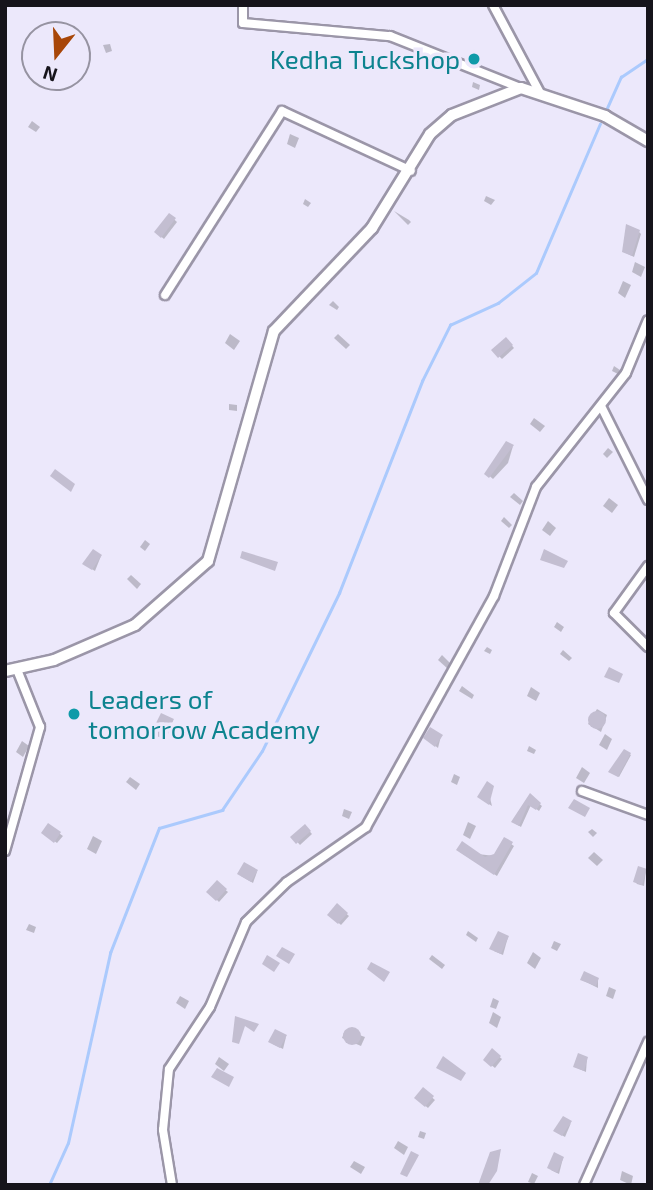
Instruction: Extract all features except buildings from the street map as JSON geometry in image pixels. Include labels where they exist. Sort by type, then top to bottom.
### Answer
[{"type":"street","points":[[243,5],[243,23],[390,36],[521,88],[605,116],[648,141]]},
{"type":"street","points":[[493,5],[540,93]]},
{"type":"street","points":[[5,671],[18,672],[135,625],[208,561],[274,331],[372,228],[411,171],[430,134],[452,115],[521,88]]},
{"type":"street","points":[[165,295],[282,111],[411,171]]},
{"type":"street","points":[[172,1185],[163,1130],[169,1069],[210,1007],[246,922],[287,882],[366,827],[498,588],[536,487],[601,406],[634,358],[648,320]]},
{"type":"street","points":[[601,406],[648,500]]},
{"type":"street","points":[[648,566],[614,613],[648,647]]},
{"type":"street","points":[[5,851],[40,727],[18,672]]},
{"type":"street","points":[[582,792],[648,815]]},
{"type":"street","points":[[584,1185],[648,1042]]},
{"type":"waterway","points":[[607,108],[621,77],[648,59]]},
{"type":"waterway","points":[[49,1185],[68,1143],[110,953],[159,828],[222,810],[262,751],[339,593],[422,381],[450,325],[498,303],[536,273],[600,124]]},
{"type":"place","name":"Kedha Tuckshop","points":[[474,59]]},
{"type":"place","name":"Leaders of tomorrow Academy","points":[[74,714]]}]
